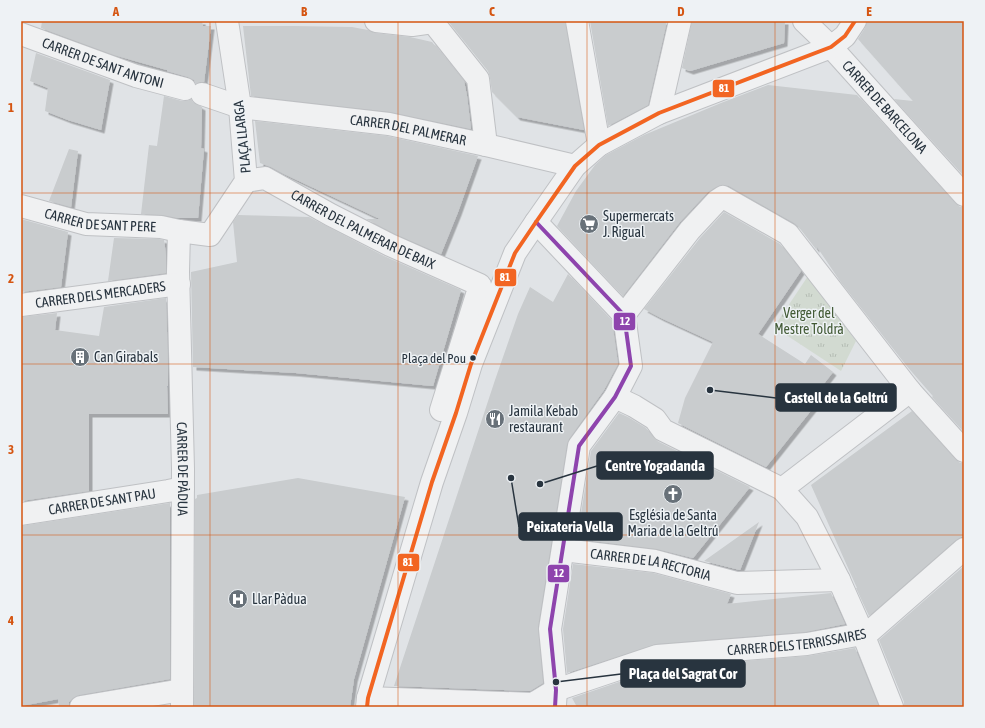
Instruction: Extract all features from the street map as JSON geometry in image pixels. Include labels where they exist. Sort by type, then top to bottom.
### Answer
[{"type":"street","name":"PLAÇA LLARGA","points":[[179,231],[210,235],[246,181],[240,107],[227,21]]},
{"type":"street","points":[[376,21],[412,25],[433,21],[478,79],[486,145]]},
{"type":"street","points":[[577,21],[599,145]]},
{"type":"street","points":[[659,113],[680,21]]},
{"type":"street","name":"CARRER DE BARCELONA","points":[[804,21],[831,47],[964,195]]},
{"type":"street","points":[[368,702],[432,482],[471,364],[515,253],[575,166],[599,145],[659,113],[831,47],[845,36],[855,21]]},
{"type":"street","name":"CARRER DE SANT ANTONI","points":[[21,34],[136,76],[193,91],[240,107]]},
{"type":"street","name":"CARRER DEL PALMERAR","points":[[240,107],[389,124],[575,166]]},
{"type":"street","name":"CARRER DEL PALMERAR DE BAIX","points":[[246,181],[265,178],[390,245],[480,285],[441,410]]},
{"type":"street","points":[[626,324],[690,230],[717,201],[723,197],[788,234],[910,391],[964,451]]},
{"type":"street","name":"CARRER DE SANT PERE","points":[[21,206],[86,224],[161,227],[179,231]]},
{"type":"street","points":[[536,222],[626,324],[631,366],[615,397],[579,446],[550,629],[558,701]]},
{"type":"street","name":"CARRER DE PÀDUA","points":[[179,231],[183,488],[182,698]]},
{"type":"street","name":"CARRER DELS MERCADERS","points":[[21,305],[179,284]]},
{"type":"street","points":[[782,489],[910,391]]},
{"type":"street","points":[[615,397],[634,406],[655,419],[663,430],[782,489],[807,517],[839,580],[863,634],[892,707]]},
{"type":"street","name":"CARRER DE SANT PAU","points":[[21,514],[183,488]]},
{"type":"street","name":"CARRER DE LA RECTORIA","points":[[563,550],[655,561],[737,583],[839,580]]},
{"type":"street","name":"CARRER DELS TERRISSAIRES","points":[[368,702],[533,704],[558,701],[657,656],[807,644],[868,633],[964,550]]},
{"type":"street","points":[[81,707],[182,698]]},
{"type":"green space","name":"Verger del Mestre Toldrà","points":[[808,276],[856,341],[841,371],[774,327]]},
{"type":"building","points":[[42,21],[202,21],[203,26],[211,26],[204,82],[196,84],[194,80],[188,77],[114,55],[41,28]]},
{"type":"building","points":[[448,21],[565,21],[584,130],[517,117],[492,92],[488,71]]},
{"type":"building","points":[[590,21],[667,21],[648,105],[608,126]]},
{"type":"building","points":[[692,21],[785,21],[784,43],[690,71],[682,68]]},
{"type":"building","points":[[867,21],[964,21],[964,176],[894,99],[913,101],[858,39],[865,28]]},
{"type":"building","points":[[243,26],[352,27],[375,33],[410,37],[432,42],[464,81],[471,129],[390,112],[251,96]]},
{"type":"building","points":[[36,53],[110,80],[101,130],[45,111],[48,88],[30,81]]},
{"type":"building","points":[[768,85],[857,95],[955,203],[960,207],[964,207],[964,432],[932,397],[933,396],[906,365],[840,281],[817,247],[816,249],[798,226],[729,186],[722,185],[708,192],[680,222],[623,296],[557,226],[576,191],[595,165],[606,155],[644,135]]},
{"type":"building","points":[[164,96],[182,101],[188,101],[191,99],[193,102],[202,107],[201,148],[204,149],[198,218],[178,218],[162,215],[141,214],[149,145],[157,146]]},
{"type":"building","points":[[255,121],[387,136],[478,156],[441,254],[395,234],[366,219],[380,219],[260,163]]},
{"type":"building","points":[[69,149],[78,151],[71,207],[49,201]]},
{"type":"building","points":[[724,212],[780,244],[801,271],[758,334],[805,364],[811,355],[833,372],[816,394],[821,398],[766,467],[678,423],[685,398],[713,342],[644,309],[700,238]]},
{"type":"building","points":[[238,215],[309,217],[384,256],[461,290],[433,386],[296,373],[193,367],[191,272],[237,262],[233,222]]},
{"type":"building","points":[[21,219],[68,232],[61,287],[21,292]]},
{"type":"building","points":[[114,238],[164,240],[166,273],[108,281]]},
{"type":"building","points":[[568,274],[612,321],[618,364],[604,390],[567,444],[538,627],[543,683],[530,691],[394,686],[518,314],[530,287],[553,302]]},
{"type":"building","points":[[166,298],[168,414],[89,414],[89,491],[21,501],[21,317],[57,313],[55,330],[99,336],[104,307]]},
{"type":"building","points":[[912,411],[955,459],[960,463],[964,463],[964,537],[956,540],[869,616],[811,485]]},
{"type":"building","name":"Església de Santa Maria de la Geltrú","points":[[619,413],[646,428],[657,441],[750,487],[693,558],[657,549],[577,539],[591,451]]},
{"type":"building","points":[[298,478],[405,497],[354,679],[350,707],[194,707],[195,499],[197,498],[197,495]]},
{"type":"building","points":[[170,503],[170,679],[79,695],[69,702],[69,707],[59,707],[58,699],[21,706],[21,526]]},
{"type":"building","points":[[759,522],[740,570],[704,561]]},
{"type":"building","points":[[573,564],[653,573],[731,594],[727,604],[831,593],[845,624],[805,632],[656,644],[567,673],[563,629]]},
{"type":"building","points":[[964,566],[964,707],[904,707],[904,702],[879,640]]},
{"type":"building","points":[[855,648],[879,707],[577,707],[572,698],[660,668],[808,656]]},
{"type":"transit line","name":"81","points":[[367,707],[368,698],[432,482],[471,364],[515,253],[575,166],[599,145],[659,113],[831,47],[845,36],[855,21]]},
{"type":"transit line","name":"12","points":[[536,222],[624,315],[631,366],[615,397],[579,446],[550,629],[556,690],[555,707]]},
{"type":"place","name":"Supermercats J. Rigual","points":[[589,224]]},
{"type":"place","name":"Can Girabals","points":[[80,357]]},
{"type":"place","name":"Plaça del Pou","points":[[473,358]]},
{"type":"place","name":"Castell de la Geltrú","points":[[710,390]]},
{"type":"place","name":"Jamila Kebab restaurant","points":[[495,419]]},
{"type":"place","name":"Peixateria Vella","points":[[511,478]]},
{"type":"place","name":"Centre Yogadanda","points":[[540,484]]},
{"type":"place","name":"Església de Santa Maria de la Geltrú","points":[[673,494]]},
{"type":"place","name":"Llar Pàdua","points":[[238,599]]},
{"type":"place","name":"Plaça del Sagrat Cor","points":[[556,682]]}]
